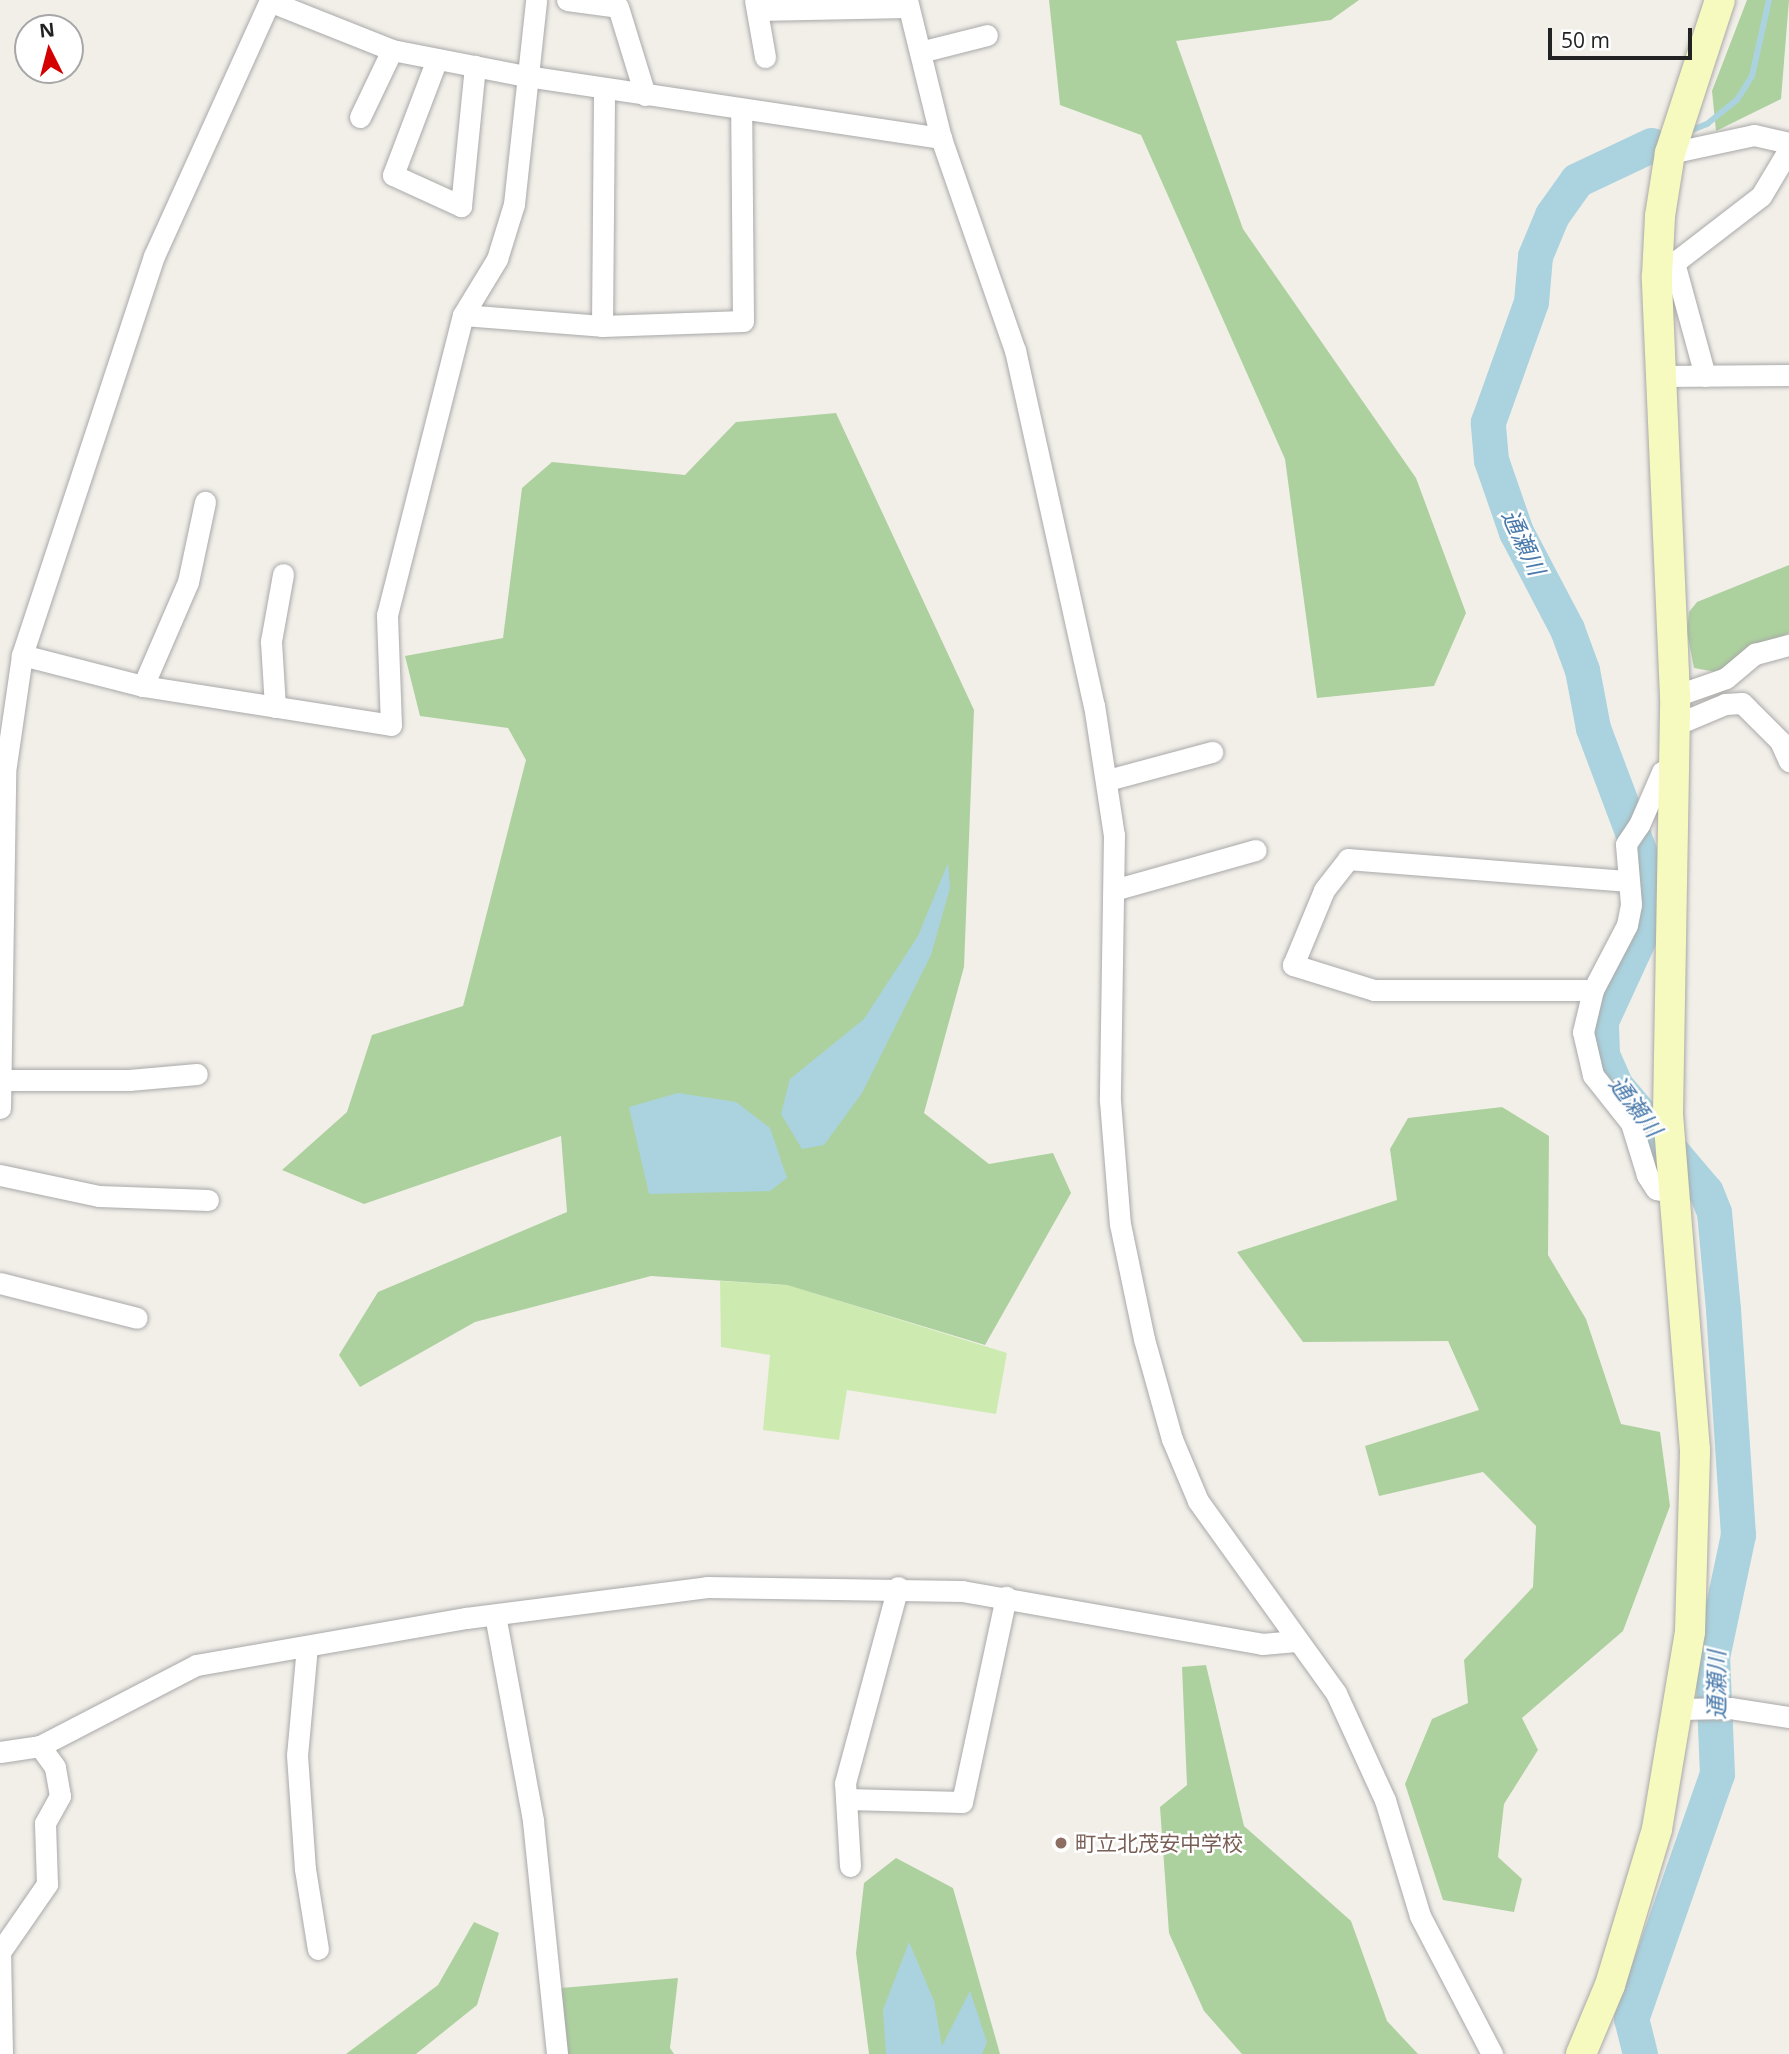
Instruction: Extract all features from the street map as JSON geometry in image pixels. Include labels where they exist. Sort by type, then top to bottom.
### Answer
[{"type":"street","points":[[0,1108],[5,772],[22,655],[154,256],[269,0],[392,50],[604,89],[941,138]]},
{"type":"street","points":[[22,655],[143,686],[391,725],[387,615],[463,315],[498,259],[513,204],[536,0]]},
{"type":"street","points":[[567,0],[618,6],[645,95]]},
{"type":"street","points":[[1581,2054],[1610,1985],[1690,1709],[1695,1450],[1668,1113],[1666,994],[1674,829],[1675,710],[1661,376],[1666,271],[1660,216],[1670,153],[1720,0]]},
{"type":"street","points":[[765,57],[756,5],[908,4],[941,138],[1015,350],[1108,780],[1116,889],[1110,1101],[1120,1224],[1132,1293],[1172,1439],[1198,1501],[1296,1641],[1336,1693],[1361,1742],[1385,1800],[1420,1916],[1492,2054]]},
{"type":"street","points":[[920,52],[987,36]]},
{"type":"street","points":[[360,117],[392,50]]},
{"type":"street","points":[[437,59],[393,175],[461,206],[475,66]]},
{"type":"street","points":[[602,326],[604,89]]},
{"type":"street","points":[[463,315],[602,326],[743,321],[741,110]]},
{"type":"street","points":[[1670,153],[1754,135],[1789,143]]},
{"type":"street","points":[[1666,271],[1761,196],[1789,149]]},
{"type":"street","points":[[1666,271],[1705,376]]},
{"type":"street","points":[[1661,376],[1789,375]]},
{"type":"street","points":[[143,686],[188,582],[205,502]]},
{"type":"street","points":[[275,707],[271,641],[283,574]]},
{"type":"street","points":[[1675,710],[1726,678],[1755,654],[1789,645]]},
{"type":"street","points":[[1675,710],[1742,703],[1780,741],[1789,761]]},
{"type":"street","points":[[1108,780],[1212,752]]},
{"type":"street","points":[[1673,1183],[1656,1189],[1647,1175],[1631,1123],[1593,1075],[1583,1032],[1593,990],[1627,925],[1631,904],[1626,844],[1641,821],[1662,772],[1675,769]]},
{"type":"street","points":[[1641,821],[1674,829]]},
{"type":"street","points":[[1116,889],[1256,850]]},
{"type":"street","points":[[1593,990],[1374,990],[1293,965],[1324,890],[1348,859],[1628,881]]},
{"type":"street","points":[[2,1080],[129,1080],[197,1074]]},
{"type":"street","points":[[0,1175],[99,1196],[208,1200]]},
{"type":"street","points":[[0,1283],[137,1318]]},
{"type":"street","points":[[0,1752],[40,1746],[196,1665],[495,1615],[706,1587],[898,1587],[1006,1597],[1262,1644],[1296,1641]]},
{"type":"street","points":[[850,1866],[845,1783],[898,1587]]},
{"type":"street","points":[[846,1799],[962,1802],[1006,1597]]},
{"type":"street","points":[[495,1615],[533,1821],[557,2054]]},
{"type":"street","points":[[307,1646],[297,1755],[306,1869],[318,1949]]},
{"type":"street","points":[[1690,1709],[1730,1708],[1789,1717]]},
{"type":"street","points":[[2,2054],[0,1952],[47,1884],[45,1823],[60,1796],[55,1767],[40,1746]]},
{"type":"green space","points":[[1049,0],[1359,0],[1331,20],[1176,41],[1243,229],[1416,478],[1466,613],[1434,686],[1317,698],[1285,459],[1141,135],[1060,105]]},
{"type":"green space","points":[[1747,0],[1789,0],[1781,99],[1716,131],[1712,91]]},
{"type":"green space","points":[[836,413],[974,710],[964,967],[924,1113],[989,1164],[1053,1153],[1071,1193],[985,1345],[787,1285],[651,1276],[475,1322],[360,1387],[339,1355],[378,1292],[567,1212],[561,1136],[364,1204],[282,1170],[347,1112],[372,1035],[463,1006],[526,760],[508,728],[420,716],[405,656],[503,638],[522,488],[552,462],[685,475],[736,422]]},
{"type":"green space","points":[[1789,565],[1789,633],[1716,672],[1694,668],[1687,632],[1689,612],[1697,602]]},
{"type":"green space","points":[[1502,1107],[1549,1136],[1548,1255],[1586,1319],[1621,1424],[1660,1432],[1670,1506],[1623,1631],[1522,1718],[1538,1750],[1504,1804],[1498,1857],[1522,1879],[1514,1912],[1443,1900],[1405,1784],[1432,1719],[1468,1703],[1464,1660],[1533,1587],[1536,1526],[1483,1472],[1379,1496],[1365,1446],[1479,1410],[1448,1341],[1303,1342],[1237,1252],[1397,1200],[1390,1149],[1408,1118]]},
{"type":"green space","points":[[720,1281],[788,1285],[1007,1353],[996,1414],[847,1390],[839,1440],[763,1430],[770,1355],[721,1347]]},
{"type":"green space","points":[[1206,1665],[1244,1826],[1351,1921],[1387,2021],[1418,2054],[1242,2054],[1204,2011],[1169,1933],[1160,1807],[1187,1785],[1182,1667]]},
{"type":"green space","points":[[896,1858],[953,1888],[1000,2054],[869,2054],[856,1953],[864,1883]]},
{"type":"green space","points":[[474,1922],[499,1933],[477,2005],[416,2054],[346,2054],[438,1985]]},
{"type":"green space","points":[[678,1978],[670,2048],[674,2054],[567,2054],[561,1988]]},
{"type":"water","points":[[948,863],[950,888],[931,955],[862,1093],[824,1145],[802,1149],[781,1114],[790,1079],[864,1019],[918,936]]},
{"type":"water","points":[[678,1093],[736,1102],[770,1128],[787,1178],[770,1191],[649,1194],[629,1107]]},
{"type":"water","points":[[909,1942],[934,2001],[942,2046],[970,1991],[987,2042],[982,2054],[886,2054],[883,2010]]},
{"type":"waterway","points":[[1687,132],[1707,124],[1737,100],[1752,76],[1769,0]]},
{"type":"waterway","points":[[1651,145],[1664,140]]},
{"type":"waterway","name":"通瀬川","points":[[1640,2054],[1631,2019],[1717,1774],[1712,1657],[1738,1535],[1714,1212],[1706,1192],[1616,1086],[1602,1054],[1601,1021],[1648,919],[1646,869],[1593,728],[1582,670],[1567,629],[1516,532],[1491,460],[1488,422],[1531,302],[1535,256],[1552,215],[1577,180],[1651,145]]},
{"type":"place","name":"町立北茂安中学校","points":[[1061,1843]]}]
